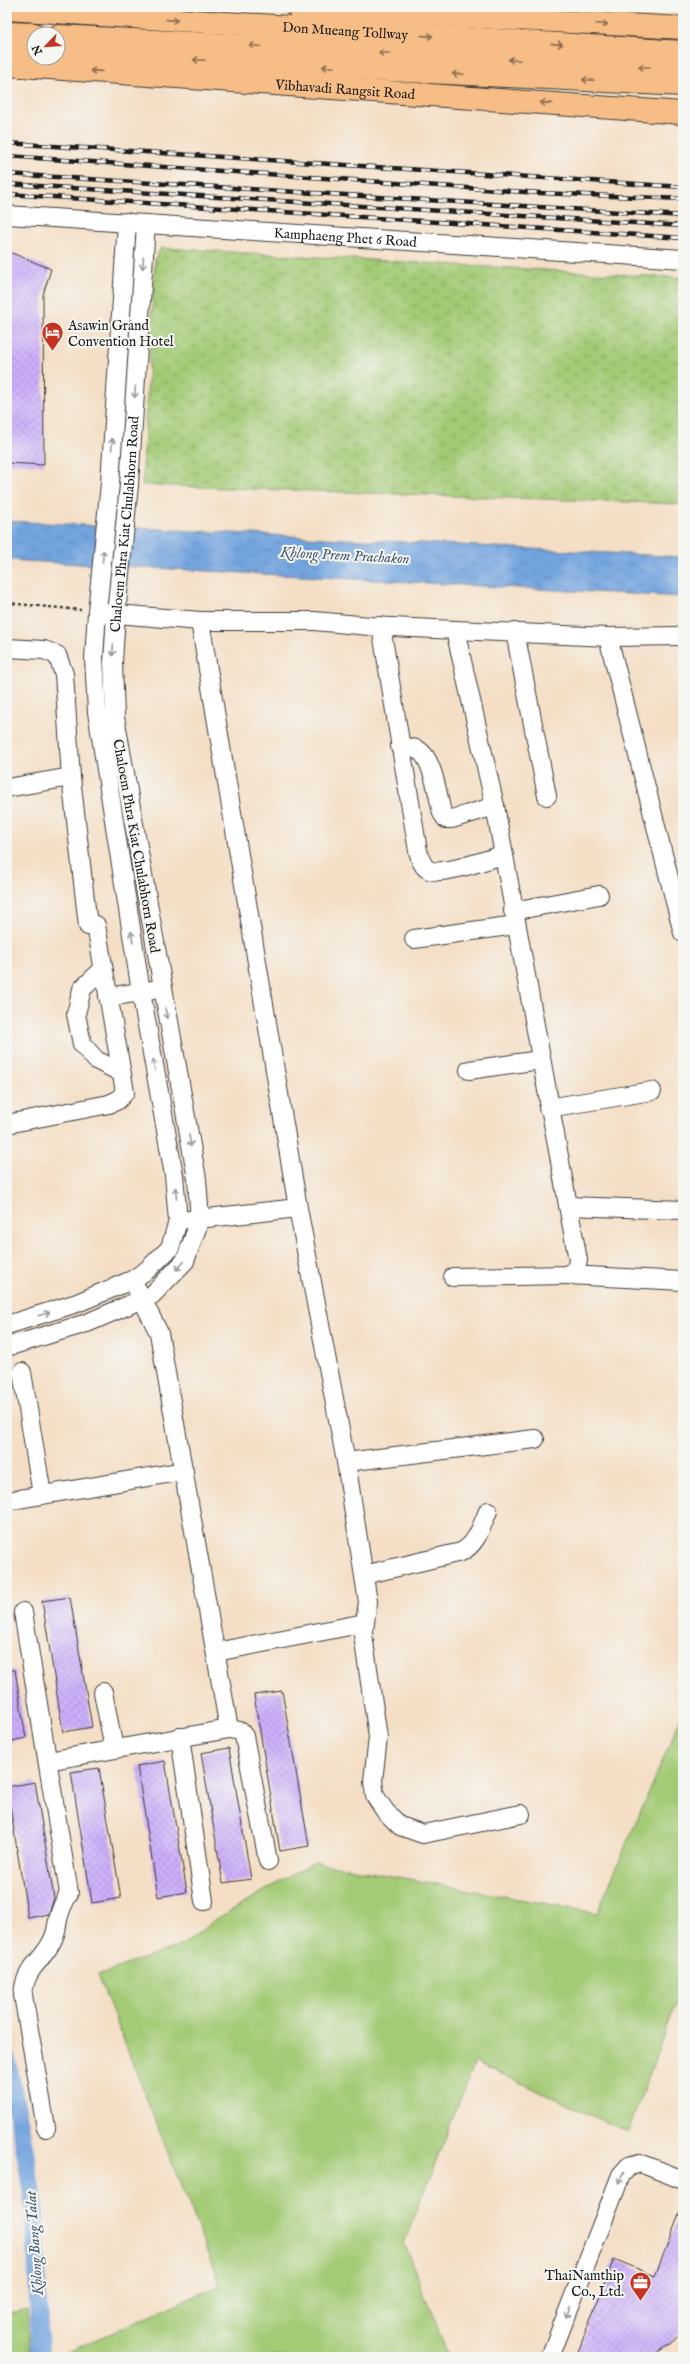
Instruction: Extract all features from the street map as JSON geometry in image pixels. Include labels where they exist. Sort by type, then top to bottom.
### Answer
[{"type":"main road","points":[[297,7],[683,28]]},
{"type":"main road","name":"Don Mueang Tollway","points":[[7,9],[683,52]]},
{"type":"main road","points":[[7,33],[26,34]]},
{"type":"main road","name":"Don Mueang Tollway","points":[[66,36],[683,69]]},
{"type":"main road","points":[[7,51],[26,52]]},
{"type":"main road","name":"Vibhavadi Rangsit Road","points":[[66,53],[683,85]]},
{"type":"main road","name":"Vibhavadi Rangsit Road","points":[[7,65],[683,113]]},
{"type":"street","name":"Kamphaeng Phet 6 Road","points":[[7,215],[683,259]]},
{"type":"street","name":"Chaloem Phra Kiat Chulabhorn Road","points":[[7,1325],[77,1303],[132,1280],[147,1270],[170,1248],[178,1221],[174,1175],[141,992],[97,712],[94,658],[110,483],[127,222]]},
{"type":"street","name":"Chaloem Phra Kiat Chulabhorn Road","points":[[7,1347],[87,1323],[152,1295],[185,1261],[200,1220],[197,1179],[162,989],[115,717],[113,662],[129,485],[146,224]]},
{"type":"street","points":[[98,603],[117,605],[200,621],[314,621],[454,630],[608,637],[683,636]]},
{"type":"street","points":[[200,621],[298,1208],[346,1462],[364,1575],[368,1602],[363,1635],[378,1737],[373,1782],[375,1796],[385,1811],[400,1826],[423,1834],[521,1814]]},
{"type":"street","points":[[381,626],[418,851],[423,865],[432,871],[444,870],[503,855]]},
{"type":"street","points":[[454,630],[495,806],[548,1108],[578,1260],[576,1270],[568,1275]]},
{"type":"street","points":[[515,632],[547,796]]},
{"type":"street","points":[[608,637],[682,924]]},
{"type":"street","points":[[7,648],[44,650],[57,655],[64,674],[71,777],[88,926],[96,924],[120,1072],[125,1092],[118,1100],[7,1124]]},
{"type":"street","points":[[400,747],[417,749],[425,756],[430,765],[442,813],[446,819],[452,819],[495,806]]},
{"type":"street","points":[[7,788],[71,777]]},
{"type":"street","points":[[414,939],[514,918],[599,895]]},
{"type":"street","points":[[103,969],[82,989],[76,1014],[82,1044],[96,1060],[120,1072]]},
{"type":"street","points":[[108,997],[162,989]]},
{"type":"street","points":[[469,1070],[540,1060]]},
{"type":"street","points":[[548,1108],[652,1091]]},
{"type":"street","points":[[568,1206],[683,1210]]},
{"type":"street","points":[[178,1221],[200,1220],[298,1208]]},
{"type":"street","points":[[453,1277],[568,1275],[683,1282]]},
{"type":"street","points":[[132,1280],[159,1333],[229,1729]]},
{"type":"street","points":[[22,1372],[42,1495]]},
{"type":"street","points":[[346,1462],[535,1439]]},
{"type":"street","points":[[7,1501],[184,1471]]},
{"type":"street","points":[[364,1575],[460,1552],[469,1548],[476,1539],[488,1511]]},
{"type":"street","points":[[23,1612],[48,1760],[68,1893],[59,1916],[54,1936],[45,1954],[28,1971],[24,1980],[23,1995],[46,2128]]},
{"type":"street","points":[[216,1652],[365,1622]]},
{"type":"street","points":[[103,1692],[114,1749]]},
{"type":"street","points":[[48,1760],[229,1729],[240,1731],[244,1736],[268,1861]]},
{"type":"street","points":[[180,1737],[204,1901]]},
{"type":"street","points":[[550,2357],[621,2175],[629,2166],[640,2163],[683,2180]]},
{"type":"path","points":[[7,603],[98,603]]},
{"type":"green space","points":[[161,248],[683,278],[683,504],[142,485],[155,259]]},
{"type":"green space","points":[[682,1715],[683,1982],[628,2132],[475,2062],[404,2243],[449,2357],[56,2357],[220,2285],[98,1975],[184,1944],[213,1921],[314,1862],[597,1913]]},
{"type":"green space","points":[[27,2309],[31,2357],[7,2357],[7,2314]]},
{"type":"water","name":"Khlong Prem Prachakon","points":[[7,521],[683,557],[683,597],[7,560]]},
{"type":"building","points":[[7,251],[51,269],[43,295],[44,465],[7,463]]},
{"type":"building","points":[[70,1597],[92,1727],[63,1732],[42,1601]]},
{"type":"building","points":[[7,1670],[15,1670],[26,1738],[7,1742]]},
{"type":"building","points":[[282,1691],[309,1846],[280,1851],[254,1695]]},
{"type":"building","points":[[229,1748],[251,1879],[223,1883],[201,1753]]},
{"type":"building","points":[[165,1761],[187,1892],[158,1897],[137,1766]]},
{"type":"building","points":[[99,1768],[121,1898],[92,1903],[71,1772]]},
{"type":"building","points":[[35,1782],[54,1898],[49,1914],[28,1918],[7,1787]]},
{"type":"building","name":"ThaiNamthip Co., Ltd.","points":[[682,2207],[683,2330],[671,2344],[651,2357],[576,2357],[614,2259],[655,2276]]},
{"type":"waterway","name":"Khlong Bang Talat","points":[[7,2059],[25,2151],[35,2214],[40,2357]]},
{"type":"railway","points":[[7,143],[683,187]]},
{"type":"railway","points":[[7,156],[540,193],[683,199]]},
{"type":"railway","points":[[7,174],[683,216]]},
{"type":"railway","points":[[7,184],[683,226]]},
{"type":"railway","points":[[7,194],[683,238]]},
{"type":"place","name":"Asawin Grand Convention Hotel","points":[[52,352]]},
{"type":"place","name":"ThaiNamthip Co., Ltd.","points":[[640,2302]]}]
